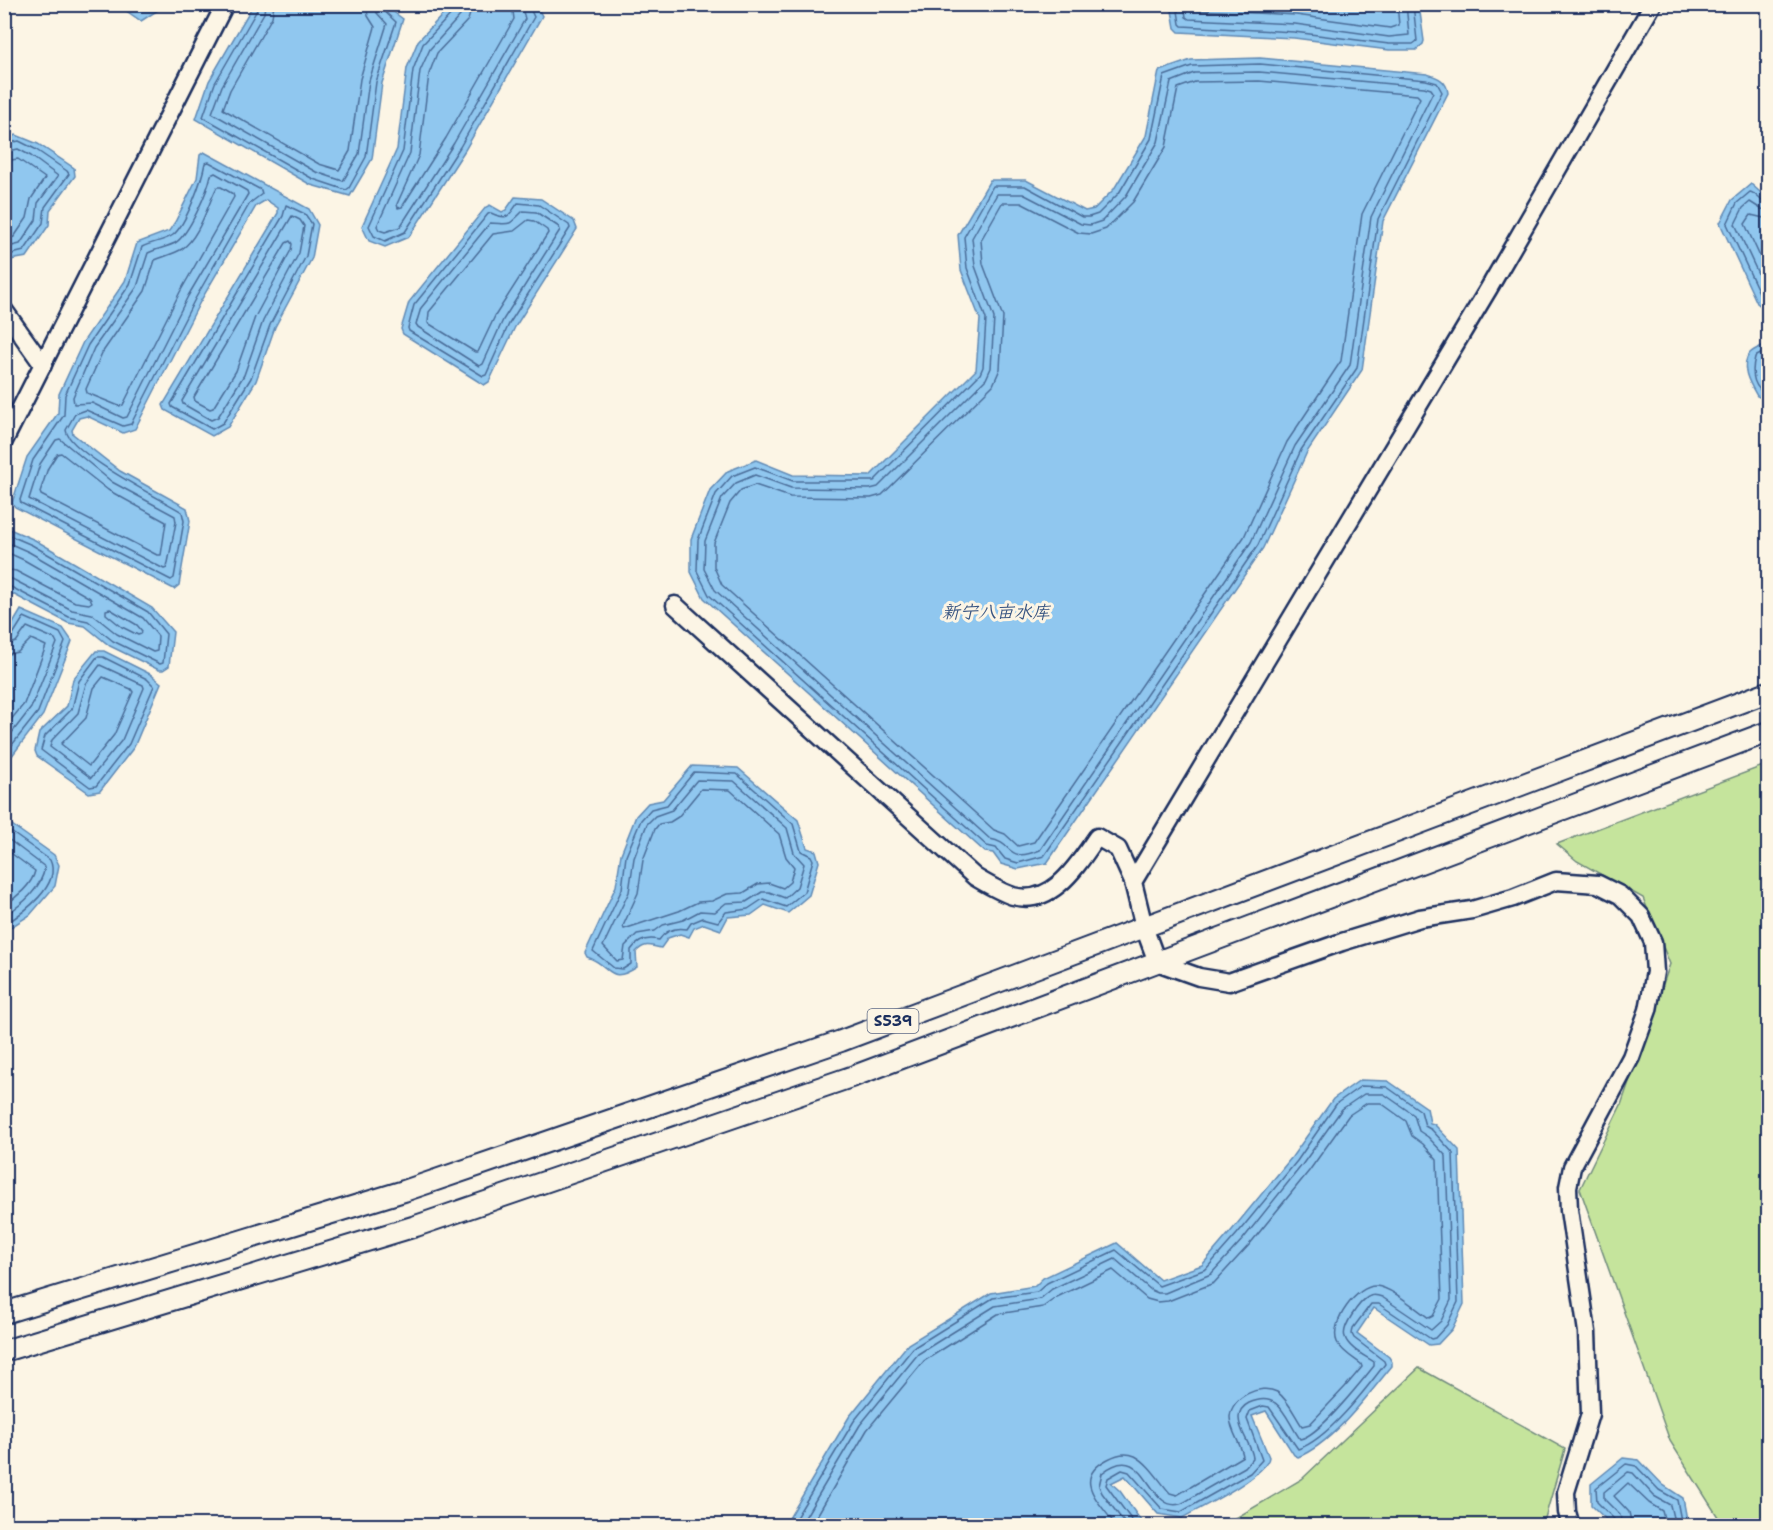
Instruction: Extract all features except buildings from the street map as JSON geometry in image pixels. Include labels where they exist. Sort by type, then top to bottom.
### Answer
[{"type":"main road","name":"S539","points":[[4,1313],[404,1191],[841,1041],[1768,692]]},
{"type":"main road","name":"S539","points":[[4,1352],[427,1222],[854,1076],[1768,732]]},
{"type":"street","points":[[4,441],[225,4]]},
{"type":"street","points":[[1133,882],[1489,288],[1653,4]]},
{"type":"street","points":[[4,310],[43,365]]},
{"type":"street","points":[[675,605],[975,877],[993,888],[1015,897],[1036,896],[1053,890],[1067,878],[1097,837],[1118,849],[1133,882],[1144,927],[1156,962],[1199,977],[1229,982],[1342,942],[1420,918],[1472,910],[1513,898],[1556,881],[1598,884],[1620,895],[1641,916],[1653,942],[1655,972],[1647,1011],[1631,1057],[1572,1167],[1568,1187],[1569,1210],[1587,1332],[1590,1414],[1566,1492],[1566,1512],[1570,1526]]},
{"type":"green space","points":[[1768,764],[1768,1525],[1723,1525],[1670,1441],[1580,1189],[1621,1105],[1670,964],[1643,898],[1577,861],[1557,844]]},
{"type":"green space","points":[[1419,1368],[1565,1449],[1543,1525],[1224,1525],[1302,1479]]},
{"type":"water","points":[[126,4],[166,5],[141,21],[125,10]]},
{"type":"water","points":[[253,5],[384,5],[403,19],[382,83],[372,159],[350,196],[311,185],[196,119],[209,81]]},
{"type":"water","points":[[452,5],[531,5],[542,16],[465,150],[409,237],[385,247],[369,241],[362,226],[397,149],[407,68],[418,41]]},
{"type":"water","points":[[1171,5],[1419,5],[1424,41],[1416,50],[1389,50],[1294,38],[1179,32],[1175,28]]},
{"type":"water","name":"新宁八亩水库","points":[[1260,58],[1427,74],[1441,80],[1446,85],[1448,93],[1383,221],[1362,370],[1307,452],[1263,548],[1047,863],[1018,869],[1001,864],[993,853],[985,852],[704,598],[691,572],[691,539],[710,490],[728,471],[756,460],[793,475],[870,476],[976,370],[980,319],[961,270],[958,235],[990,180],[1026,180],[1085,211],[1094,209],[1114,189],[1146,136],[1159,71],[1191,60]]},
{"type":"water","points":[[16,135],[38,144],[74,168],[75,176],[50,210],[49,225],[27,257],[4,261],[5,143],[7,138]]},
{"type":"water","points":[[204,152],[309,209],[318,225],[312,258],[275,327],[256,381],[228,427],[212,436],[165,410],[163,405],[278,213],[278,208],[266,200],[256,206],[200,302],[135,429],[123,433],[87,416],[79,418],[72,430],[73,434],[120,471],[187,508],[190,521],[179,585],[174,589],[15,507],[12,503],[27,457],[58,413],[59,394],[83,342],[125,281],[137,243],[169,231],[197,178],[200,155]]},
{"type":"water","points":[[1751,184],[1768,199],[1768,312],[1757,303],[1720,223],[1732,200]]},
{"type":"water","points":[[515,197],[541,199],[574,221],[577,229],[515,327],[489,382],[484,385],[403,334],[401,329],[409,302],[486,207],[490,205],[502,212]]},
{"type":"water","points":[[1768,343],[1768,401],[1757,396],[1751,386],[1745,364],[1750,353]]},
{"type":"water","points":[[5,527],[35,540],[152,608],[173,632],[169,666],[159,670],[110,646],[85,626],[68,623],[5,590]]},
{"type":"water","points":[[21,610],[63,628],[72,641],[43,715],[5,765],[5,637]]},
{"type":"water","points":[[96,651],[104,651],[150,674],[161,683],[134,747],[100,791],[89,793],[37,756],[35,751],[39,733],[67,706],[73,679]]},
{"type":"water","points":[[692,766],[738,768],[798,820],[807,848],[816,851],[819,862],[809,895],[788,913],[765,905],[751,915],[728,917],[721,930],[704,924],[694,928],[689,937],[680,934],[668,938],[661,948],[642,947],[636,952],[637,967],[620,975],[615,974],[587,957],[585,953],[616,886],[621,854],[636,816],[648,803],[663,800]]},
{"type":"water","points":[[5,820],[54,855],[59,865],[55,886],[30,915],[5,931]]},
{"type":"water","points":[[1360,1080],[1388,1081],[1427,1108],[1430,1123],[1434,1124],[1459,1150],[1464,1304],[1452,1329],[1438,1344],[1429,1345],[1374,1308],[1357,1333],[1389,1357],[1392,1366],[1361,1404],[1324,1441],[1298,1457],[1294,1455],[1266,1411],[1252,1416],[1269,1457],[1265,1465],[1232,1491],[1182,1518],[1158,1514],[1125,1476],[1111,1483],[1120,1491],[1144,1525],[785,1525],[849,1417],[908,1344],[991,1293],[1035,1286],[1043,1278],[1117,1243],[1160,1280],[1202,1265],[1292,1157],[1333,1099]]},
{"type":"water","points":[[1623,1458],[1639,1460],[1663,1485],[1683,1498],[1688,1525],[1612,1525],[1591,1505],[1591,1484]]}]
